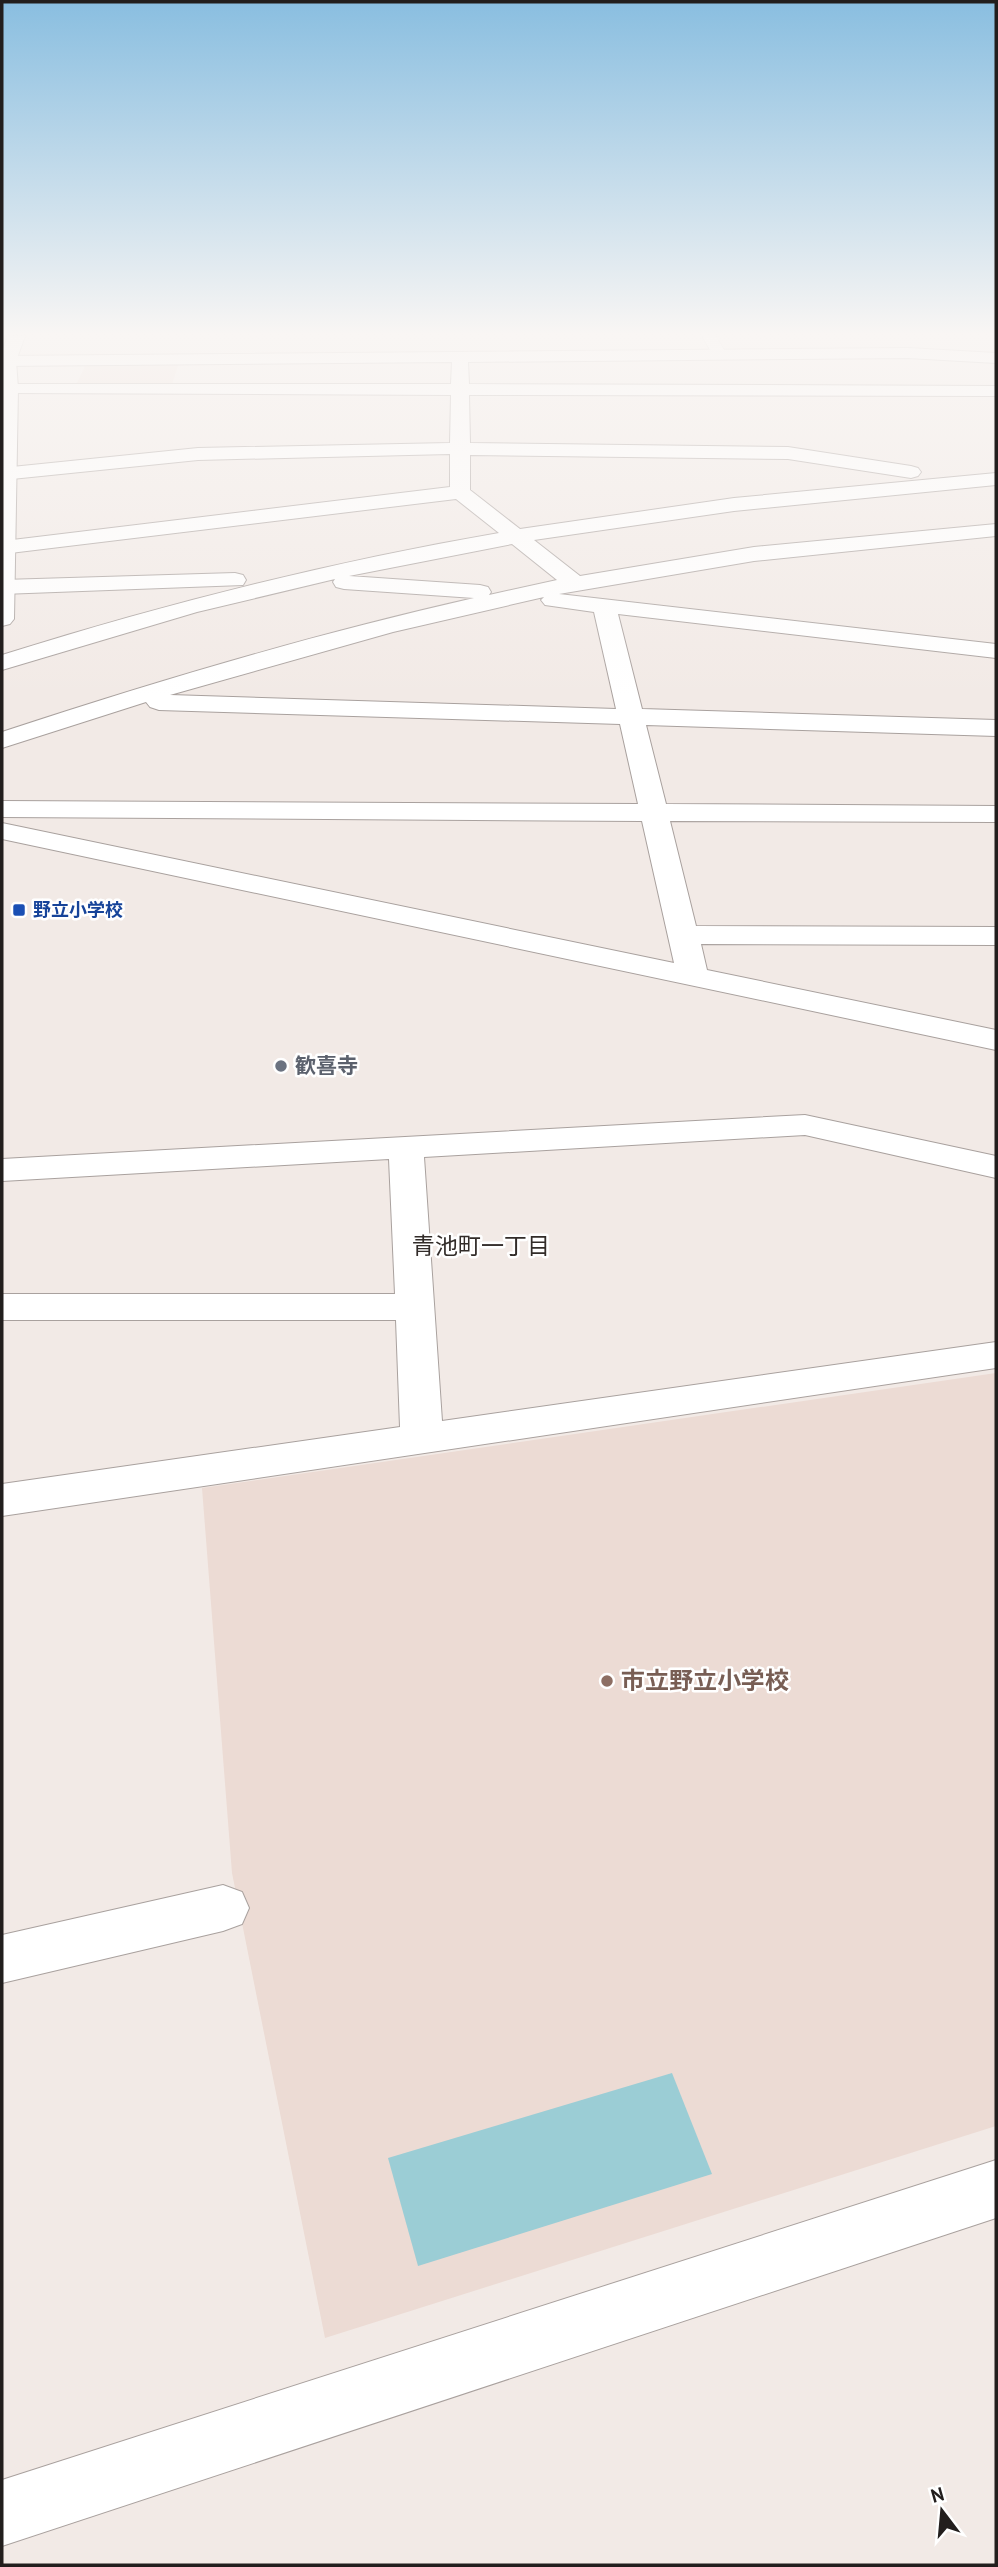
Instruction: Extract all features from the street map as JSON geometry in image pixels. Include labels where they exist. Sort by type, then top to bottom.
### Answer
[{"type":"street","points":[[2,619],[4,473],[180,456]]},
{"type":"street","points":[[460,456],[460,492]]},
{"type":"street","points":[[806,456],[967,481]]},
{"type":"street","points":[[2,663],[180,610],[300,579],[515,536],[680,511],[996,479]]},
{"type":"street","points":[[4,548],[460,492],[576,584]]},
{"type":"street","points":[[2,740],[121,700],[391,625],[517,595],[796,549],[908,536],[996,530]]},
{"type":"street","points":[[3,581],[300,579],[517,595],[996,651]]},
{"type":"street","points":[[606,607],[693,976]]},
{"type":"street","points":[[121,700],[996,728]]},
{"type":"street","points":[[2,809],[996,814]]},
{"type":"street","points":[[2,831],[996,1040]]},
{"type":"street","points":[[683,935],[996,936]]},
{"type":"street","points":[[2,1170],[805,1125],[996,1167]]},
{"type":"street","points":[[405,1147],[422,1440]]},
{"type":"street","points":[[2,1307],[414,1307]]},
{"type":"street","points":[[2,1500],[996,1355]]},
{"type":"street","points":[[2,1959],[223,1908]]},
{"type":"street","points":[[2,2513],[996,2189]]},
{"type":"shaded area","name":"市立野立小学校","points":[[996,1373],[996,2126],[325,2338],[232,1873],[202,1488]]},
{"type":"water","points":[[672,2073],[712,2174],[418,2266],[388,2158]]},
{"type":"place","name":"野立小学校","points":[[19,910]]},
{"type":"place","name":"歓喜寺","points":[[281,1066]]},
{"type":"place","name":"市立野立小学校","points":[[607,1681]]},
{"type":"district","name":"青池町一丁目","points":[[481,1246]]}]
